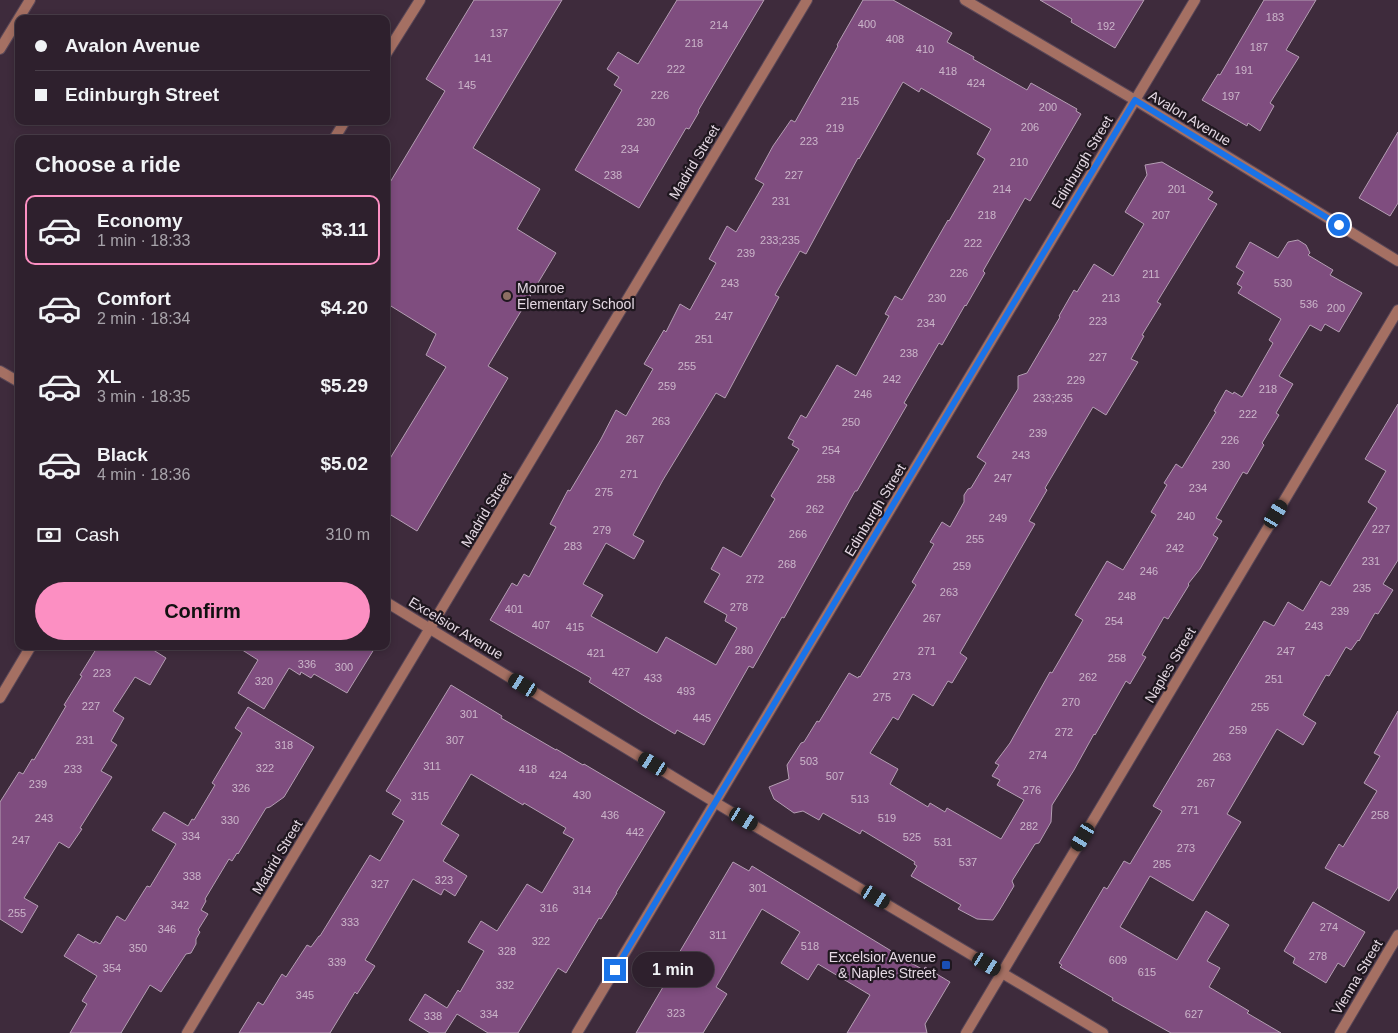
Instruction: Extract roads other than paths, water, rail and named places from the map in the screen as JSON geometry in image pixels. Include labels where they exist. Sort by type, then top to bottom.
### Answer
[{"type":"street","points":[[21,15],[30,0]]},
{"type":"street","points":[[390,48],[420,0]]},
{"type":"street","name":"Madrid Street","points":[[186,1033],[807,0]]},
{"type":"street","name":"Avalon Avenue","points":[[965,0],[1135,100],[1398,261]]},
{"type":"street","name":"Edinburgh Street","points":[[577,1033],[1195,0]]},
{"type":"street","points":[[0,50],[15,25]]},
{"type":"street","name":"Naples Street","points":[[966,1033],[1398,310]]},
{"type":"street","points":[[0,371],[15,380]]},
{"type":"street","name":"Excelsior Avenue","points":[[390,604],[716,803],[1103,1033]]},
{"type":"street","points":[[0,698],[29,650]]},
{"type":"street","name":"Vienna Street","points":[[1340,1033],[1398,935]]},
{"type":"place","name":"Monroe Elementary School","points":[[507,296]]},
{"type":"place","name":"Excelsior Avenue & Naples Street","points":[[946,965]]}]
